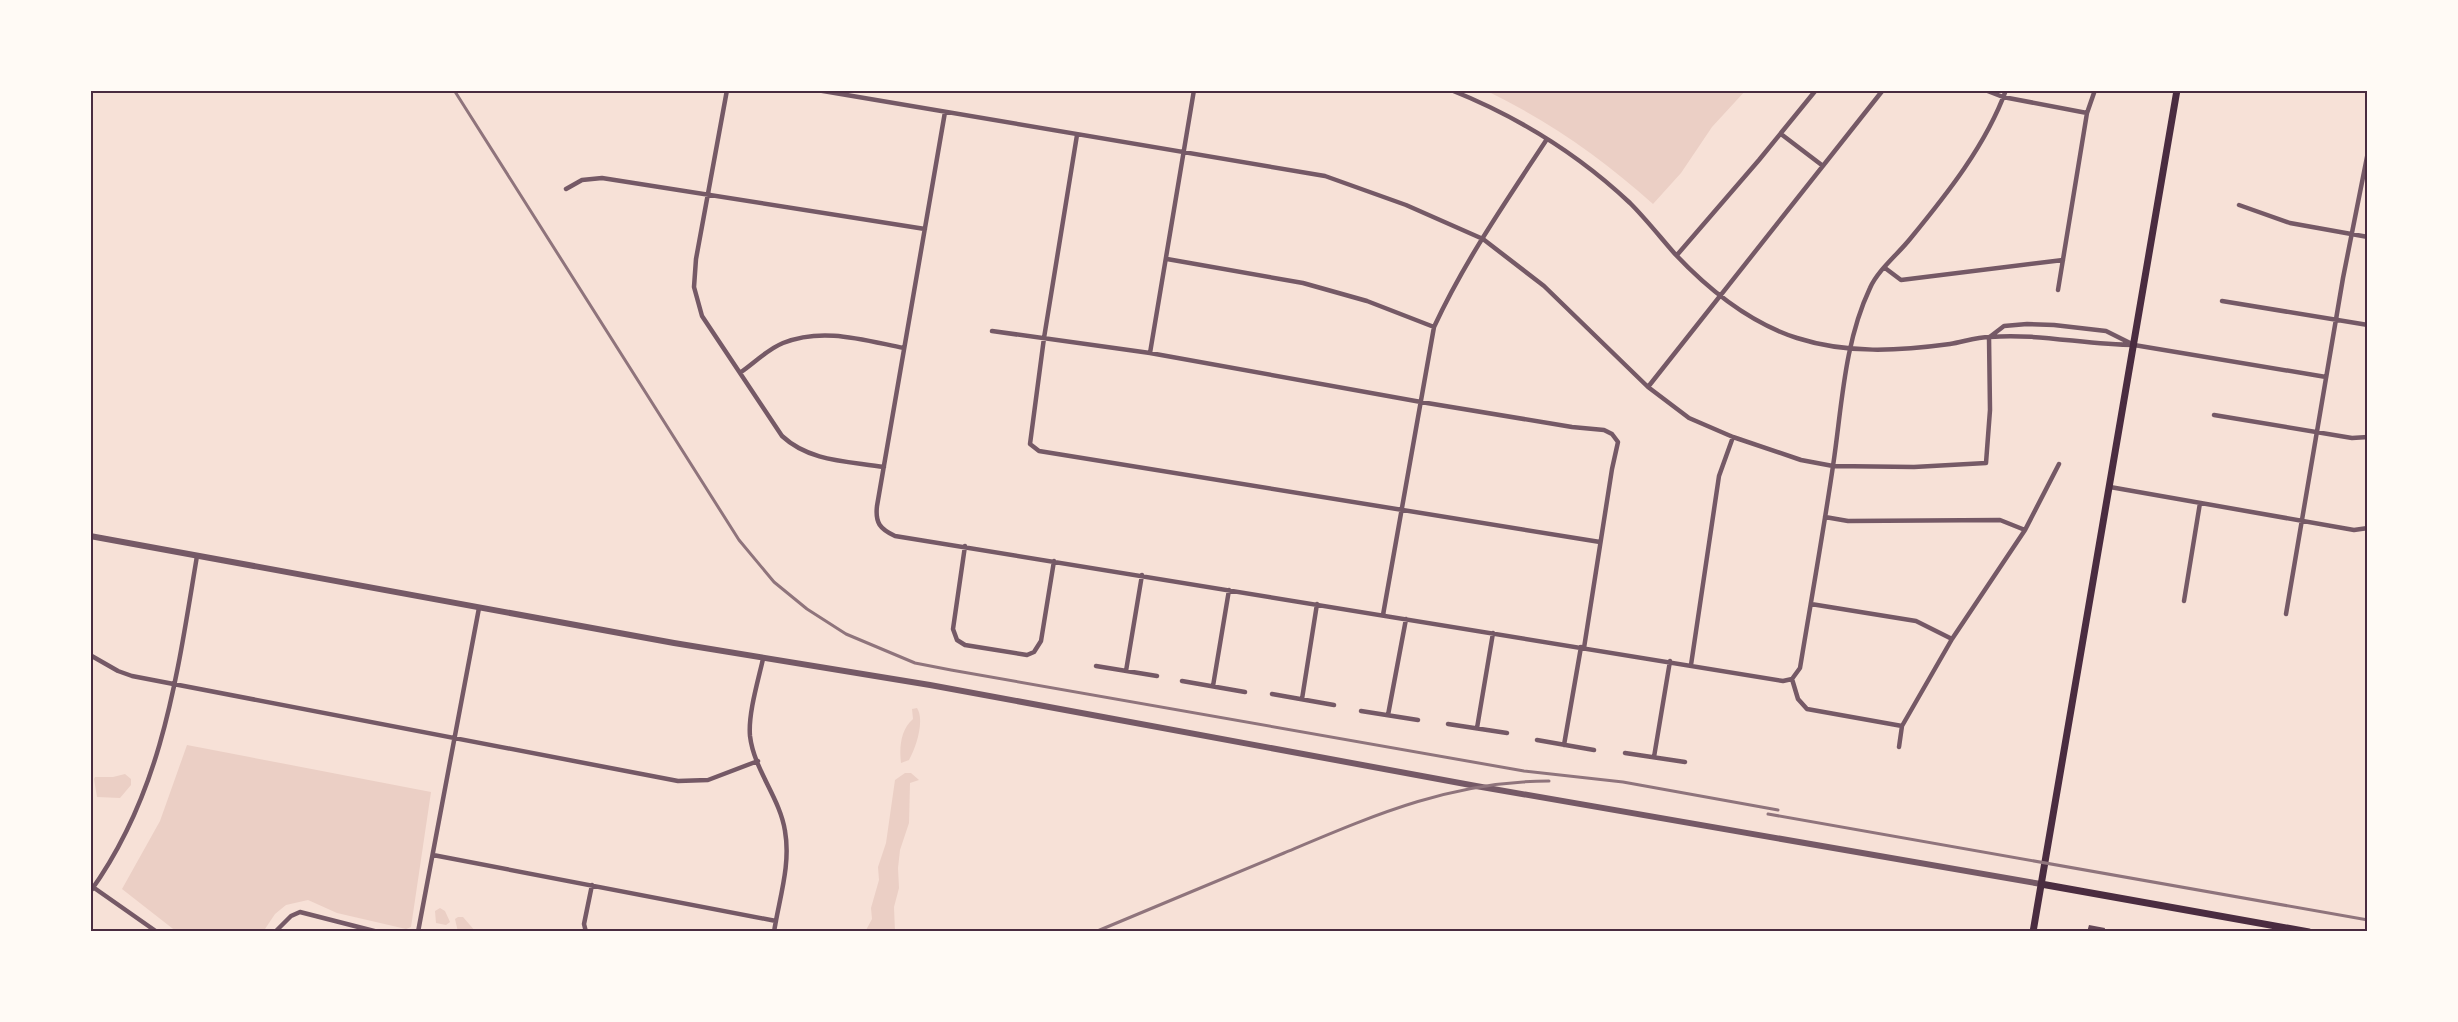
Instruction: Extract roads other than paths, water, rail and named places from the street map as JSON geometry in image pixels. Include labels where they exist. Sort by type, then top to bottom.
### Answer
[{"type":"main road","points":[[2033,932],[2177,90]]},
{"type":"main road","points":[[2041,884],[2309,932]]},
{"type":"street","points":[[727,90],[696,259],[694,287],[702,316],[782,436],[798,449],[812,456],[884,467]]},
{"type":"street","points":[[817,90],[1325,176],[1406,205],[1482,239],[1544,286],[1647,387],[1689,418],[1732,437],[1801,460],[1833,466],[1914,467],[1986,464],[1990,410],[1989,336]]},
{"type":"street","points":[[1150,353],[1194,90]]},
{"type":"street","points":[[1450,90],[1488,105],[1547,139],[1630,203],[1677,255],[1720,296],[1757,320],[1796,338],[1849,349],[1895,351],[1952,344],[1989,336],[2047,337],[2106,345],[2134,345],[2326,376]]},
{"type":"street","points":[[1677,255],[1816,90]]},
{"type":"street","points":[[1647,387],[1883,90]]},
{"type":"street","points":[[1985,90],[2003,97],[2087,113]]},
{"type":"street","points":[[945,112],[875,518],[879,527],[894,536],[1783,681],[1791,679],[1800,668],[1833,466],[1849,349],[1871,285],[1962,170],[1996,117],[2006,90]]},
{"type":"street","points":[[2058,290],[2087,113],[2095,90]]},
{"type":"street","points":[[1781,134],[1823,165]]},
{"type":"street","points":[[1077,135],[1044,338],[1030,444],[1040,451],[1600,542]]},
{"type":"street","points":[[1383,615],[1434,327],[1449,295],[1482,239],[1547,139]]},
{"type":"street","points":[[2286,614],[2351,234],[2368,152]]},
{"type":"street","points":[[566,189],[582,180],[602,178],[925,230]]},
{"type":"street","points":[[2239,205],[2290,224],[2368,237]]},
{"type":"street","points":[[1167,259],[1303,283],[1367,301],[1434,327]]},
{"type":"street","points":[[1885,268],[1901,280],[2063,260]]},
{"type":"street","points":[[2222,301],[2368,326]]},
{"type":"street","points":[[1989,336],[2004,326],[2054,325],[2106,331],[2134,345]]},
{"type":"street","points":[[992,331],[1150,353],[1421,402],[1572,427],[1604,430],[1612,434],[1618,442],[1564,745]]},
{"type":"street","points":[[741,372],[782,344],[809,335],[833,334],[904,348]]},
{"type":"street","points":[[2214,415],[2352,438],[2368,437]]},
{"type":"street","points":[[1691,665],[1719,476],[1732,437]]},
{"type":"street","points":[[1899,747],[1902,726],[1952,639],[2025,530],[2059,464]]},
{"type":"street","points":[[2110,487],[2354,530],[2368,528]]},
{"type":"street","points":[[2184,601],[2200,503]]},
{"type":"street","points":[[1825,517],[1848,521],[2000,520],[2025,530]]},
{"type":"street","points":[[90,536],[763,659],[930,685],[1476,786],[2041,884]]},
{"type":"street","points":[[965,546],[953,629],[957,640],[976,646],[1027,655],[1034,652],[1041,641],[1054,561]]},
{"type":"street","points":[[157,932],[91,888],[109,866],[133,820],[149,782],[168,720],[197,555]]},
{"type":"street","points":[[1126,671],[1142,575]]},
{"type":"street","points":[[1213,686],[1229,590]]},
{"type":"street","points":[[1302,699],[1317,604]]},
{"type":"street","points":[[1811,604],[1916,621],[1952,639]]},
{"type":"street","points":[[418,932],[479,608]]},
{"type":"street","points":[[1388,715],[1406,619]]},
{"type":"street","points":[[1477,728],[1494,633]]},
{"type":"street","points":[[90,655],[118,671],[678,781],[708,780],[758,762]]},
{"type":"street","points":[[763,659],[750,735],[758,762],[783,822],[786,838],[786,871],[774,932]]},
{"type":"street","points":[[1654,757],[1670,662]]},
{"type":"street","points":[[1096,666],[1157,676]]},
{"type":"street","points":[[1791,679],[1798,699],[1807,709],[1902,726]]},
{"type":"street","points":[[1182,681],[1245,692]]},
{"type":"street","points":[[1272,694],[1334,705]]},
{"type":"street","points":[[1361,711],[1418,720]]},
{"type":"street","points":[[1449,724],[1507,733]]},
{"type":"street","points":[[1538,741],[1594,750]]},
{"type":"street","points":[[1625,753],[1685,762]]},
{"type":"street","points":[[433,855],[776,921]]},
{"type":"street","points":[[586,932],[584,924],[592,885]]},
{"type":"street","points":[[275,932],[291,916],[300,912],[378,932]]},
{"type":"railway","points":[[454,90],[739,540],[774,582],[807,609],[846,634],[915,663],[951,670],[1524,771],[1623,782],[1778,810]]},
{"type":"railway","points":[[1095,932],[1349,826],[1413,803],[1479,787],[1549,781]]},
{"type":"railway","points":[[1768,814],[2368,920]]}]
